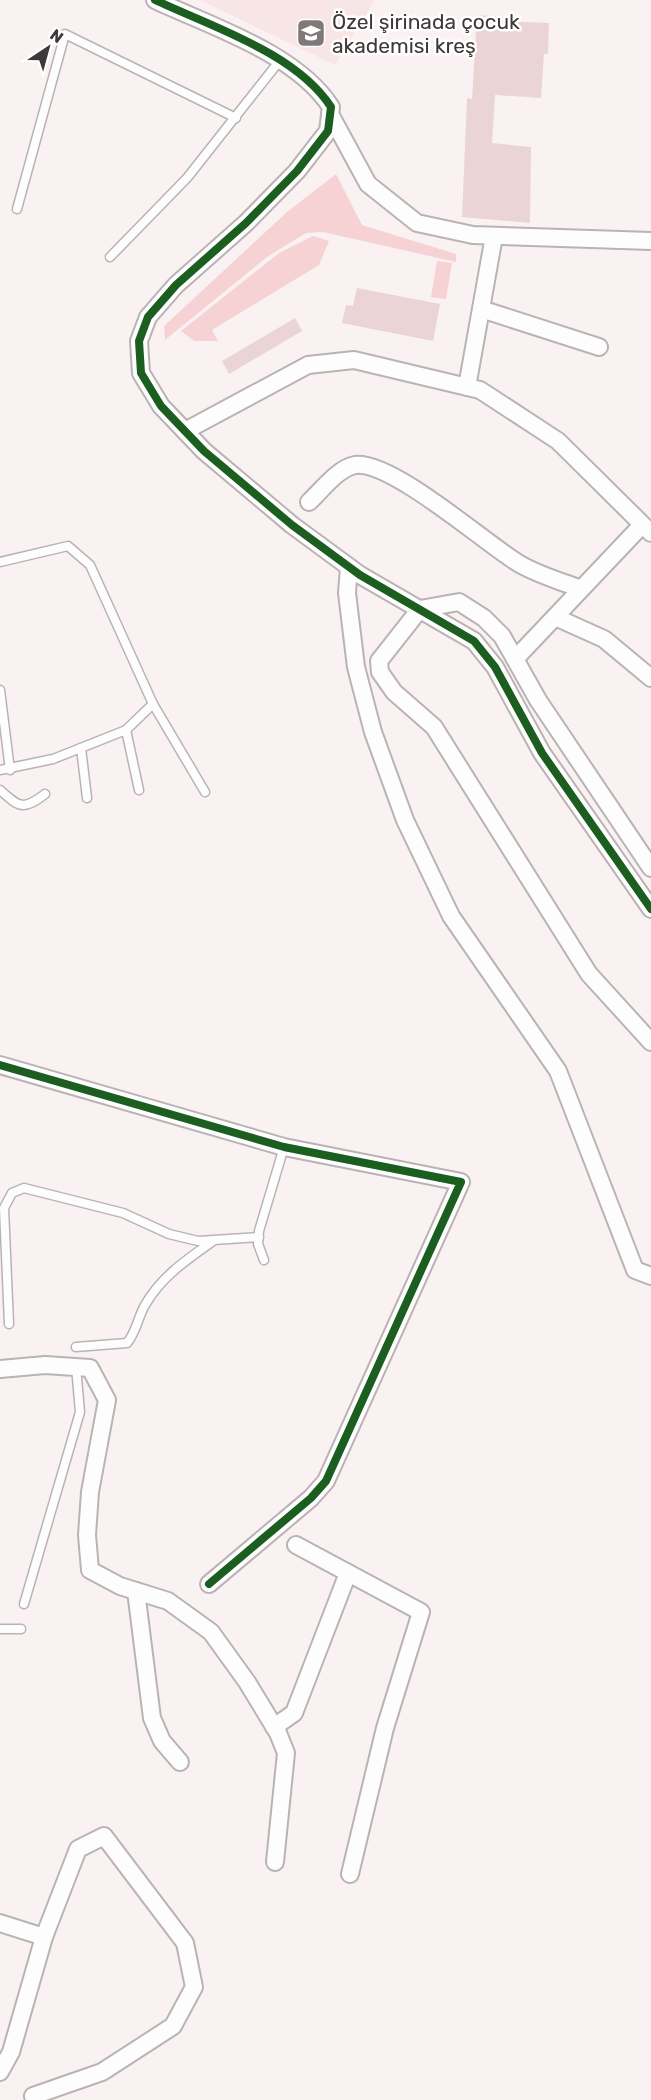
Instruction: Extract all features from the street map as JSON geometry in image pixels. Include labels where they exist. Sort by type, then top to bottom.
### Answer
[{"type":"street","points":[[155,0],[281,60],[319,88],[331,106],[328,131],[297,171],[246,223],[176,285],[148,317],[139,341],[141,373],[161,406],[204,451],[292,525],[349,567],[474,641],[495,667],[542,753],[651,909]]},
{"type":"street","points":[[330,114],[368,184],[417,223],[473,235],[651,241]]},
{"type":"street","points":[[468,387],[494,236]]},
{"type":"street","points":[[481,309],[599,347]]},
{"type":"street","points":[[185,431],[308,365],[354,360],[480,390],[558,441],[647,529],[581,589],[515,659]]},
{"type":"street","points":[[309,502],[345,468],[356,465],[370,466],[429,498],[522,566],[581,589]]},
{"type":"street","points":[[349,567],[347,593],[356,667],[373,732],[405,820],[451,916],[558,1071],[635,1270],[651,1276]]},
{"type":"street","points":[[651,868],[538,700],[502,636],[484,618],[459,602],[420,609],[380,661],[380,672],[394,692],[434,727],[589,974],[651,1042]]},
{"type":"street","points":[[555,617],[604,639],[651,678]]},
{"type":"street","points":[[0,1065],[284,1147],[461,1182],[326,1480],[311,1498],[209,1584]]},
{"type":"street","points":[[0,1370],[45,1365],[90,1368],[106,1400],[90,1492],[87,1535],[90,1570],[120,1586],[168,1601],[210,1632],[247,1682],[274,1727],[286,1753],[275,1862]]},
{"type":"street","points":[[296,1545],[422,1612],[385,1728],[350,1874]]},
{"type":"street","points":[[274,1727],[294,1713],[348,1573]]},
{"type":"street","points":[[136,1591],[152,1718],[162,1741],[180,1762]]},
{"type":"street","points":[[0,2072],[11,2052],[44,1937],[78,1849],[104,1836],[184,1943],[194,1987],[173,2026],[102,2072],[33,2096]]},
{"type":"street","points":[[0,1923],[44,1937]]},
{"type":"lane","points":[[17,209],[65,34],[236,118]]},
{"type":"lane","points":[[110,257],[186,178],[281,60]]},
{"type":"lane","points":[[0,562],[68,546],[90,565],[153,704],[205,792]]},
{"type":"lane","points":[[0,690],[10,770]]},
{"type":"lane","points":[[0,770],[10,770],[53,759],[126,730],[153,704]]},
{"type":"lane","points":[[126,730],[139,790]]},
{"type":"lane","points":[[81,748],[87,798]]},
{"type":"lane","points":[[0,790],[15,803],[25,806],[32,804],[45,794]]},
{"type":"lane","points":[[264,1260],[259,1238],[284,1147]]},
{"type":"lane","points":[[9,1324],[4,1209],[12,1193],[24,1188],[123,1213],[169,1234],[198,1241],[259,1238]]},
{"type":"lane","points":[[76,1347],[128,1343],[143,1308],[159,1284],[178,1266],[213,1241]]},
{"type":"lane","points":[[24,1604],[80,1412],[76,1367]]},
{"type":"lane","points":[[0,1629],[21,1629]]},
{"type":"shaded area","name":"Özel şirinada çocuk akademisi kreş","points":[[200,0],[375,0],[335,65]]},
{"type":"shaded area","points":[[336,174],[362,225],[456,254],[456,262],[323,232],[306,233],[267,257],[165,340],[164,326],[287,212]]},
{"type":"shaded area","points":[[313,236],[329,241],[319,265],[212,330],[218,341],[194,341],[181,331],[279,253]]},
{"type":"shaded area","points":[[437,261],[452,263],[446,299],[431,297]]},
{"type":"building","points":[[477,15],[504,17],[504,21],[549,23],[548,54],[544,54],[541,98],[495,95],[492,143],[531,147],[530,223],[462,217],[467,98],[472,99]]},
{"type":"building","points":[[357,288],[440,304],[433,341],[342,323],[346,305],[353,306]]},
{"type":"building","points":[[295,318],[302,331],[229,374],[222,361]]},
{"type":"cycle path","points":[[155,0],[227,31],[275,57],[297,71],[316,88],[331,107],[328,131],[297,171],[246,223],[176,285],[148,317],[139,341],[141,373],[161,406],[204,451],[292,525],[360,575],[474,641],[495,667],[542,753],[651,909]]},
{"type":"cycle path","points":[[0,1065],[284,1147],[461,1182],[326,1481],[311,1498],[209,1584]]},
{"type":"place","name":"Özel şirinada çocuk akademisi kreş","points":[[311,33]]}]
